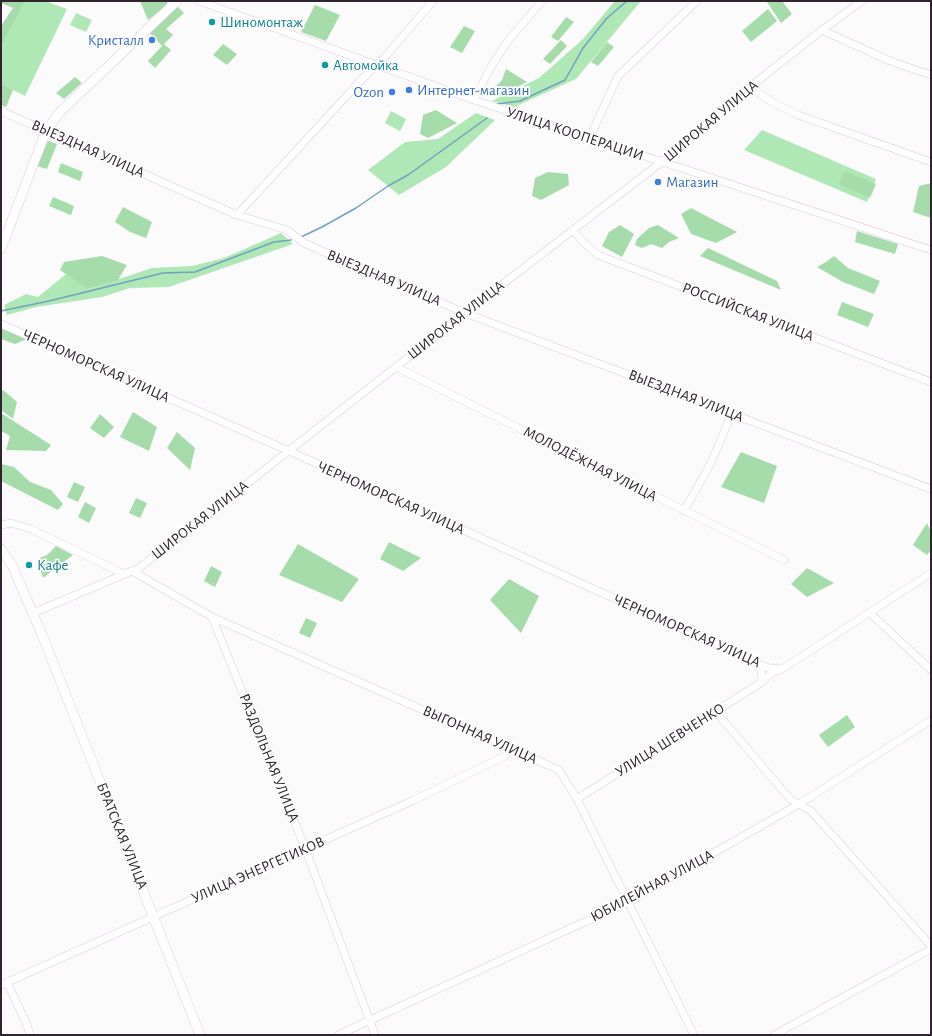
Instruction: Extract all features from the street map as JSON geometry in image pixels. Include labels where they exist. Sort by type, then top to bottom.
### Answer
[{"type":"main road","points":[[1,249],[46,131],[60,112],[177,1]]},
{"type":"main road","points":[[1,549],[12,565],[33,613]]},
{"type":"main road","name":"БРАТСКАЯ УЛИЦА","points":[[33,613],[200,1035]]},
{"type":"street","name":"УЛИЦА КООПЕРАЦИИ","points":[[199,1],[474,100],[662,163],[931,250]]},
{"type":"street","points":[[238,215],[385,57],[432,1]]},
{"type":"street","points":[[474,100],[491,67],[507,42],[542,1]]},
{"type":"street","points":[[589,139],[618,76],[697,1]]},
{"type":"street","name":"ШИРОКАЯ УЛИЦА","points":[[33,613],[132,571],[145,563],[465,313],[662,163],[750,87],[822,30],[862,1]]},
{"type":"street","points":[[822,30],[890,61],[931,75]]},
{"type":"street","points":[[750,87],[772,102],[798,115],[931,162]]},
{"type":"street","name":"ВЫЕЗДНАЯ УЛИЦА","points":[[1,112],[238,215],[288,230],[304,244],[465,313],[931,489]]},
{"type":"street","name":"РОССИЙСКАЯ УЛИЦА","points":[[573,230],[584,244],[598,255],[931,382]]},
{"type":"street","name":"ЧЕРНОМОРСКАЯ УЛИЦА","points":[[1,324],[289,451],[761,665],[769,668],[782,669]]},
{"type":"street","name":"МОЛОДЁЖНАЯ УЛИЦА","points":[[396,367],[784,560]]},
{"type":"street","points":[[684,511],[711,463],[732,413]]},
{"type":"street","points":[[1,525],[11,523],[31,529],[124,574]]},
{"type":"street","name":"ВЫГОННАЯ УЛИЦА","points":[[132,571],[212,617],[559,770],[577,799],[694,1035]]},
{"type":"street","name":"УЛИЦА ШЕВЧЕНКО","points":[[577,799],[762,682],[770,674],[782,669],[931,573]]},
{"type":"street","points":[[870,613],[931,670]]},
{"type":"street","name":"РАЗДОЛЬНАЯ УЛИЦА","points":[[212,617],[305,848],[369,1020],[376,1035]]},
{"type":"street","points":[[761,665],[762,682]]},
{"type":"street","points":[[715,711],[790,799],[811,811],[931,948],[774,1035]]},
{"type":"street","name":"ЮБИЛЕЙНАЯ УЛИЦА","points":[[338,1035],[628,902],[799,804],[931,720]]},
{"type":"street","name":"УЛИЦА ЭНЕРГЕТИКОВ","points":[[4,984],[414,800],[505,756],[509,748]]},
{"type":"street","points":[[4,984],[27,1024],[30,1035]]},
{"type":"green space","points":[[1,1],[25,1],[1,47],[1,26],[13,8],[1,3]]},
{"type":"green space","points":[[25,1],[45,1],[67,9],[25,96],[1,84],[1,47]]},
{"type":"green space","points":[[140,1],[167,1],[167,5],[148,20]]},
{"type":"green space","points":[[615,1],[641,1],[576,79],[514,107],[492,101],[539,78],[583,39]]},
{"type":"green space","points":[[782,1],[792,14],[781,23],[767,2]]},
{"type":"green space","points":[[315,5],[340,15],[326,41],[301,32]]},
{"type":"green space","points":[[177,6],[184,13],[166,29],[173,35],[164,44],[171,50],[155,68],[148,61],[162,46],[150,33]]},
{"type":"green space","points":[[768,9],[777,21],[751,42],[742,31]]},
{"type":"green space","points":[[76,13],[92,20],[86,32],[70,25]]},
{"type":"green space","points":[[566,17],[574,22],[558,41],[551,37]]},
{"type":"green space","points":[[464,26],[475,31],[462,53],[450,47]]},
{"type":"green space","points":[[561,40],[567,46],[550,64],[543,59]]},
{"type":"green space","points":[[607,42],[614,47],[598,66],[591,62]]},
{"type":"green space","points":[[223,44],[237,54],[227,65],[213,55]]},
{"type":"green space","points":[[506,69],[527,82],[498,97],[490,92],[502,80]]},
{"type":"green space","points":[[75,77],[82,83],[64,99],[56,93]]},
{"type":"green space","points":[[1,84],[13,90],[6,107],[1,105]]},
{"type":"green space","points":[[436,110],[457,123],[428,138],[420,134],[423,115]]},
{"type":"green space","points":[[391,111],[406,119],[400,131],[385,123]]},
{"type":"green space","points":[[476,113],[495,120],[446,167],[399,195],[368,170],[405,142],[438,139]]},
{"type":"green space","points":[[762,130],[876,179],[867,202],[744,150]]},
{"type":"green space","points":[[48,141],[57,144],[47,169],[37,166]]},
{"type":"green space","points":[[61,163],[83,172],[80,181],[58,172]]},
{"type":"green space","points":[[845,171],[876,184],[870,198],[839,184]]},
{"type":"green space","points":[[548,172],[568,174],[569,185],[541,200],[532,196],[535,178]]},
{"type":"green space","points":[[931,183],[931,218],[913,212],[919,186]]},
{"type":"green space","points":[[53,197],[74,206],[71,215],[49,206]]},
{"type":"green space","points":[[123,207],[152,222],[146,238],[130,232],[115,222]]},
{"type":"green space","points":[[691,208],[737,232],[716,243],[691,234],[681,214]]},
{"type":"green space","points":[[620,225],[634,234],[622,257],[602,246],[609,232]]},
{"type":"green space","points":[[658,225],[679,238],[669,242],[662,248],[651,244],[642,248],[635,245],[637,239],[649,228]]},
{"type":"green space","points":[[857,231],[898,244],[895,254],[855,242]]},
{"type":"green space","points":[[281,233],[293,244],[169,287],[130,288],[102,297],[36,307],[7,315],[4,305],[26,294],[38,297],[66,274],[89,289],[152,268],[192,266],[224,258]]},
{"type":"green space","points":[[708,248],[777,281],[781,290],[700,256]]},
{"type":"green space","points":[[102,256],[127,265],[118,280],[88,289],[60,270],[64,262]]},
{"type":"green space","points":[[834,256],[848,268],[880,281],[874,294],[843,282],[817,267]]},
{"type":"green space","points":[[842,302],[874,314],[868,327],[837,315]]},
{"type":"green space","points":[[1,328],[27,339],[15,344],[1,339]]},
{"type":"green space","points":[[3,390],[17,402],[13,419],[1,410],[1,393]]},
{"type":"green space","points":[[133,412],[157,427],[149,451],[120,437]]},
{"type":"green space","points":[[1,413],[51,445],[46,451],[6,450],[10,436],[1,431]]},
{"type":"green space","points":[[100,414],[114,427],[104,438],[90,428]]},
{"type":"green space","points":[[177,432],[195,448],[190,470],[167,448]]},
{"type":"green space","points":[[741,452],[777,466],[764,503],[721,487]]},
{"type":"green space","points":[[1,464],[14,467],[30,482],[51,490],[63,504],[58,510],[1,481]]},
{"type":"green space","points":[[74,482],[85,487],[78,502],[67,497]]},
{"type":"green space","points":[[136,498],[147,503],[140,518],[129,513]]},
{"type":"green space","points":[[85,502],[96,508],[89,523],[78,517]]},
{"type":"green space","points":[[927,523],[931,532],[931,550],[927,555],[913,545]]},
{"type":"green space","points":[[389,542],[421,558],[403,571],[380,559]]},
{"type":"green space","points":[[298,544],[359,579],[342,602],[279,575]]},
{"type":"green space","points":[[56,546],[73,555],[43,578],[37,559],[47,555]]},
{"type":"green space","points":[[211,566],[222,572],[215,587],[204,581]]},
{"type":"green space","points":[[807,568],[834,583],[807,597],[791,584]]},
{"type":"green space","points":[[509,579],[539,596],[521,633],[490,600]]},
{"type":"green space","points":[[306,618],[317,623],[310,638],[299,633]]},
{"type":"green space","points":[[847,715],[855,727],[828,747],[819,735]]},
{"type":"waterway","points":[[497,104],[520,101],[565,80],[583,48],[607,18],[627,1]]},
{"type":"waterway","points":[[301,237],[356,208],[388,186],[408,175],[487,118]]},
{"type":"waterway","points":[[1,311],[49,301],[163,273],[195,272],[274,242],[291,240]]},
{"type":"place","name":"Шиномонтаж","points":[[212,22]]},
{"type":"place","name":"Кристалл","points":[[152,40]]},
{"type":"place","name":"Автомойка","points":[[325,65]]},
{"type":"place","name":"Интернет-магазин","points":[[409,90]]},
{"type":"place","name":"Ozon","points":[[392,92]]},
{"type":"place","name":"Магазин","points":[[658,182]]},
{"type":"place","name":"Кафе","points":[[29,565]]}]
